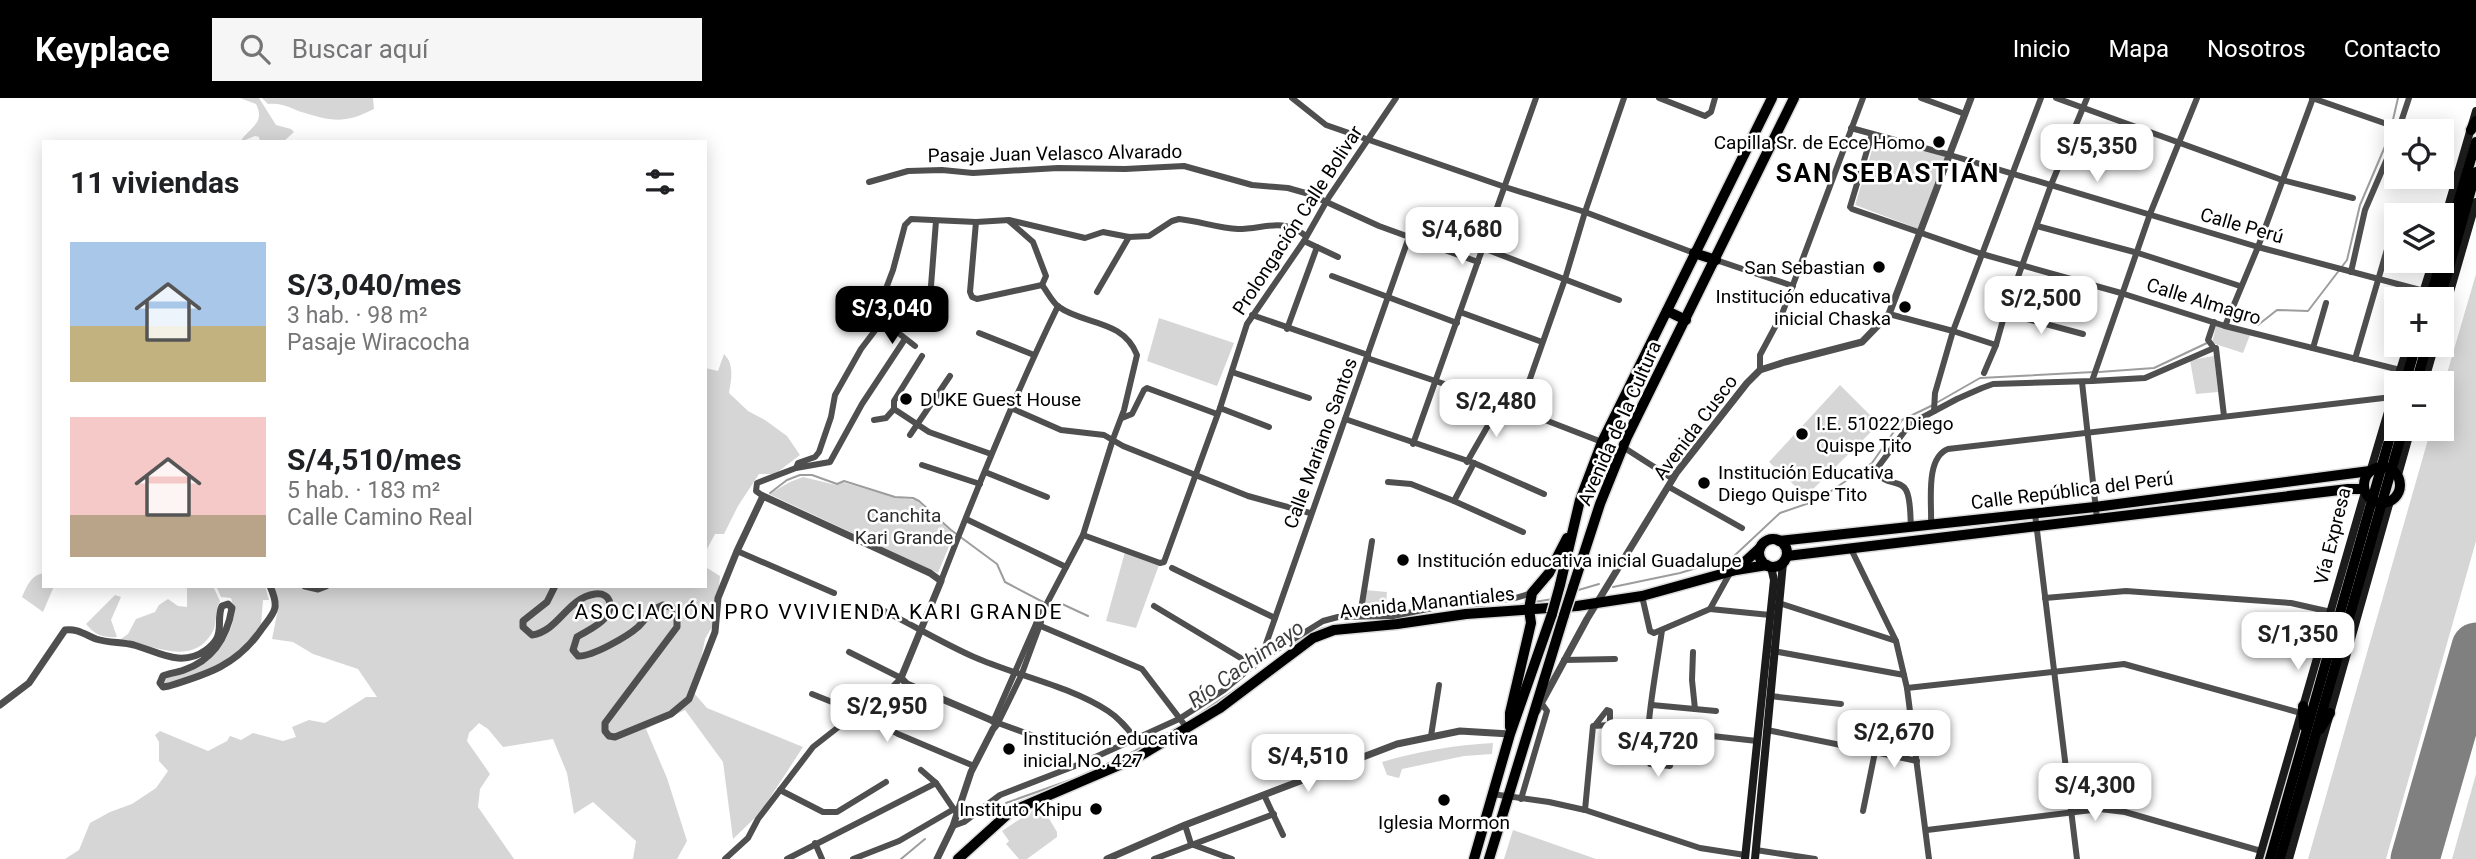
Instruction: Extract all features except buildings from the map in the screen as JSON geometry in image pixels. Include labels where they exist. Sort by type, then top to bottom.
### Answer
[{"type":"main road","name":"Avenida de la Cultura","points":[[1474,859],[1510,734],[1560,585],[1580,500],[1602,442],[1772,98]]},
{"type":"main road","name":"Avenida de la Cultura","points":[[1489,859],[1604,492],[1623,447],[1794,98]]},
{"type":"main road","points":[[2449,203],[2476,111]]},
{"type":"main road","points":[[1760,122],[1778,131]]},
{"type":"main road","points":[[2443,287],[2476,142]]},
{"type":"main road","points":[[2454,231],[2476,172]]},
{"type":"main road","points":[[2451,196],[2456,226]]},
{"type":"main road","points":[[2456,226],[2476,203]]},
{"type":"main road","points":[[2452,287],[2476,203]]},
{"type":"main road","points":[[1695,253],[1716,260]]},
{"type":"main road","points":[[1667,311],[1686,320]]},
{"type":"main road","name":"Vía Expresa","points":[[2400,370],[2404,357]]},
{"type":"main road","name":"Vía Expresa","points":[[2382,470],[2386,441]]},
{"type":"main road","name":"Vía Expresa","points":[[2280,859],[2390,441]]},
{"type":"main road","name":"Vía Expresa","points":[[2382,470],[2397,441]]},
{"type":"main road","name":"Vía Expresa","points":[[2289,859],[2348,652],[2375,497],[2364,480],[2382,470],[2403,441]]},
{"type":"main road","name":"Calle República del Perú","points":[[1779,541],[2095,507],[2382,470]]},
{"type":"main road","name":"Calle República del Perú","points":[[1785,560],[1851,549],[2347,489],[2375,497]]},
{"type":"main road","name":"Vía Expresa","points":[[2260,855],[2331,612],[2375,497]]},
{"type":"main road","points":[[1510,734],[1510,713],[1531,623],[1530,601],[1575,525]]},
{"type":"main road","points":[[1733,570],[1768,540],[1779,541],[1786,547],[1773,651],[1755,854]]},
{"type":"main road","points":[[1745,857],[1774,580],[1769,566],[1760,557],[1760,548]]},
{"type":"main road","points":[[1769,566],[1785,560]]},
{"type":"main road","name":"Avenida Manantiales","points":[[958,859],[1010,813],[1138,757],[1220,708],[1313,638],[1334,630],[1530,601],[1550,611],[1642,596],[1733,570],[1769,566]]},
{"type":"main road","points":[[2322,644],[2342,624]]},
{"type":"main road","points":[[2342,624],[2348,652]]},
{"type":"main road","points":[[2302,709],[2310,737]]},
{"type":"main road","points":[[2310,737],[2330,713]]},
{"type":"main road","name":"Vía Expresa","points":[[2270,859],[2310,737]]},
{"type":"street","points":[[1292,98],[1326,125],[1585,212],[1695,253]]},
{"type":"street","name":"Prolongación Calle Bolivar","points":[[1083,535],[1160,563],[1164,562],[1247,324],[1396,98]]},
{"type":"street","points":[[1413,444],[1536,98]]},
{"type":"street","points":[[1519,410],[1624,98]]},
{"type":"street","points":[[1659,98],[1705,116],[1711,112],[1715,98]]},
{"type":"street","points":[[1760,370],[1760,355],[1782,314],[1863,98]]},
{"type":"street","points":[[1921,98],[1965,114]]},
{"type":"street","name":"Avenida Cusco","points":[[1531,720],[1597,603],[1673,479],[1726,408],[1760,370],[1862,342],[1889,314],[1972,98]]},
{"type":"street","points":[[1934,406],[1953,331],[2041,98]]},
{"type":"street","points":[[2056,98],[2282,180],[2353,198]]},
{"type":"street","points":[[1984,373],[2051,185],[2087,98]]},
{"type":"street","points":[[2093,379],[2150,214],[2197,98]]},
{"type":"street","points":[[2225,326],[2258,247],[2313,98],[2384,123]]},
{"type":"street","points":[[2402,119],[2409,98]]},
{"type":"street","name":"Calle Perú","points":[[1851,128],[2401,287]]},
{"type":"street","name":"Calle Almagro","points":[[1872,134],[1850,208],[1982,254],[2121,293],[2214,323],[2400,370]]},
{"type":"street","name":"Pasaje Juan Velasco Alvarado","points":[[869,182],[908,171],[973,173],[1180,165],[1252,185],[1288,188],[1478,262]]},
{"type":"street","points":[[2348,271],[2365,211],[2384,166]]},
{"type":"street","points":[[796,468],[798,463],[815,457],[819,452],[835,395],[861,349],[881,321],[879,307],[893,270],[905,225],[911,219],[976,222],[1009,220],[1077,238],[1089,238],[1103,232],[1129,237],[1149,236],[1179,219],[1239,229],[1288,226],[1317,247],[1338,257]]},
{"type":"street","points":[[1009,220],[1033,242],[1046,276],[1042,285]]},
{"type":"street","points":[[931,286],[936,221]]},
{"type":"street","points":[[976,222],[970,292],[972,297],[977,299],[1042,285]]},
{"type":"street","points":[[2037,226],[2138,253],[2240,286]]},
{"type":"street","points":[[1097,292],[1129,237]]},
{"type":"street","name":"Calle Mariano Santos","points":[[1260,660],[1409,237]]},
{"type":"street","points":[[1287,329],[1317,247]]},
{"type":"street","points":[[1483,248],[1619,300]]},
{"type":"street","points":[[1716,260],[1793,286]]},
{"type":"street","points":[[2356,359],[2384,261]]},
{"type":"street","points":[[1332,275],[1457,323]]},
{"type":"street","points":[[937,859],[953,826],[955,811],[974,766],[1018,675],[1043,614],[1083,535],[1122,418],[1136,362],[1134,348],[1121,333],[1058,306],[1042,285]]},
{"type":"street","points":[[2314,348],[2326,303]]},
{"type":"street","points":[[725,859],[748,838],[758,818],[813,747],[855,714],[868,712],[901,678],[990,454],[1058,306]]},
{"type":"street","points":[[1460,312],[1542,342]]},
{"type":"street","points":[[2005,313],[2083,334]]},
{"type":"street","points":[[1889,314],[1996,345]]},
{"type":"street","points":[[1252,315],[1501,403],[1602,442]]},
{"type":"street","points":[[881,321],[915,346]]},
{"type":"street","points":[[2210,344],[2214,323]]},
{"type":"street","points":[[979,333],[1034,355]]},
{"type":"street","points":[[905,340],[862,404],[830,462],[796,468],[757,483],[756,491],[930,573],[941,581]]},
{"type":"street","points":[[1911,526],[1908,492],[1903,486],[1885,482],[1880,477],[1878,467],[1904,430],[1934,406],[1993,384],[2145,378],[2210,344]]},
{"type":"street","points":[[2210,344],[2216,348],[2224,416]]},
{"type":"street","points":[[874,420],[886,418],[922,356]]},
{"type":"street","points":[[1232,372],[1309,398]]},
{"type":"street","points":[[910,435],[950,376]]},
{"type":"street","points":[[2082,382],[2097,519]]},
{"type":"street","points":[[1122,418],[1132,414],[1147,388],[1269,427]]},
{"type":"street","points":[[1931,523],[1932,468],[1942,451],[2384,398]]},
{"type":"street","points":[[1454,501],[1501,403]]},
{"type":"street","points":[[893,408],[929,432],[990,454]]},
{"type":"street","points":[[1011,408],[1060,429],[1104,435],[1123,446],[1248,496],[1310,513]]},
{"type":"street","points":[[1345,419],[1471,462],[1544,494]]},
{"type":"street","points":[[1623,447],[1673,479]]},
{"type":"street","points":[[922,465],[980,484]]},
{"type":"street","points":[[985,472],[1047,497]]},
{"type":"street","points":[[1388,482],[1411,484],[1523,532]]},
{"type":"street","points":[[1669,486],[1742,528]]},
{"type":"street","points":[[554,588],[547,602],[523,621],[523,627],[532,635],[544,633],[579,599],[595,594],[606,596],[610,600],[611,607],[602,622],[577,637],[573,650],[578,656],[600,650],[637,628],[656,607],[663,605],[673,608],[677,613],[677,627],[605,723],[605,731],[609,736],[626,734],[671,714],[689,699],[715,632],[719,598],[763,496]]},
{"type":"street","points":[[2035,514],[2077,859]]},
{"type":"street","points":[[966,519],[1066,567]]},
{"type":"street","points":[[1360,616],[1372,541]]},
{"type":"street","points":[[1851,549],[1896,640],[1907,688],[1929,859]]},
{"type":"street","points":[[737,551],[834,593]]},
{"type":"street","points":[[1172,568],[1275,618]]},
{"type":"street","points":[[1710,609],[1733,570]]},
{"type":"street","points":[[0,705],[29,683],[65,630],[100,640],[133,645],[164,657],[182,659],[197,656],[217,638],[220,611],[222,606],[228,604],[232,608],[220,645],[193,667],[163,676],[160,683],[163,687],[169,686],[206,674],[238,658],[251,645],[273,615],[276,605],[271,588]]},
{"type":"street","points":[[2045,598],[2126,591],[2291,603],[2331,612]]},
{"type":"street","points":[[1642,596],[1650,631],[1654,633],[1710,609],[1770,615]]},
{"type":"street","name":"Avenida Manantiales","points":[[953,826],[964,822],[1000,795],[1080,764],[1180,719],[1224,690],[1295,636],[1323,621],[1338,617],[1393,616],[1467,601],[1530,601]]},
{"type":"street","points":[[1779,603],[1896,640]]},
{"type":"street","points":[[874,606],[921,632],[1018,675],[1046,683],[1098,706],[1120,721],[1135,738]]},
{"type":"street","points":[[1154,606],[1254,666]]},
{"type":"street","points":[[1038,625],[1142,669],[1187,727]]},
{"type":"street","points":[[1662,630],[1649,729],[1648,762],[1667,766],[1671,764],[1674,731]]},
{"type":"street","points":[[1773,651],[1904,675]]},
{"type":"street","points":[[849,652],[901,678],[907,684],[995,725],[1031,735]]},
{"type":"street","points":[[1693,652],[1695,709]]},
{"type":"street","points":[[1564,660],[1615,659]]},
{"type":"street","points":[[1907,688],[2124,664],[2302,709]]},
{"type":"street","points":[[1431,736],[1439,685]]},
{"type":"street","points":[[812,694],[974,766]]},
{"type":"street","points":[[1770,696],[1840,704]]},
{"type":"street","points":[[1521,799],[1546,717],[1546,709],[1542,704]]},
{"type":"street","points":[[1652,705],[1716,712]]},
{"type":"street","points":[[1585,810],[1593,726],[1596,724]]},
{"type":"street","points":[[1649,729],[1757,741]]},
{"type":"street","points":[[1767,730],[1917,761]]},
{"type":"street","points":[[1107,859],[1185,825],[1397,744],[1460,731],[1510,734]]},
{"type":"street","points":[[1863,811],[1875,752]]},
{"type":"street","points":[[921,770],[936,783],[955,811]]},
{"type":"street","points":[[780,790],[830,813],[837,812],[886,782]]},
{"type":"street","points":[[788,859],[936,783]]},
{"type":"street","points":[[1492,794],[1585,810],[1700,848],[1745,857]]},
{"type":"street","points":[[1265,795],[1283,835]]},
{"type":"street","points":[[1927,830],[2100,809],[2125,812],[2260,855]]},
{"type":"street","points":[[853,859],[899,841],[955,811]]},
{"type":"street","points":[[1154,859],[1274,814]]},
{"type":"street","points":[[1185,825],[1191,844]]},
{"type":"street","points":[[815,843],[822,859]]},
{"type":"street","points":[[1191,844],[1232,859]]},
{"type":"street","points":[[1755,854],[1815,859]]},
{"type":"green space","points":[[240,98],[259,98],[276,125],[294,132],[285,140],[260,140],[255,136],[242,140],[258,121],[259,111],[256,104]]},
{"type":"green space","points":[[262,98],[373,98],[374,109],[340,120],[315,116],[283,105],[268,104]]},
{"type":"green space","points":[[1876,137],[1947,157],[1919,229],[1855,205]]},
{"type":"green space","points":[[2476,274],[2476,541],[2386,859],[2308,859],[2428,441],[2454,441],[2454,371],[2448,371],[2454,357]]},
{"type":"green space","points":[[1159,318],[1234,343],[1217,386],[1147,361]]},
{"type":"green space","points":[[2216,326],[2250,335],[2243,353],[2212,343]]},
{"type":"green space","points":[[724,354],[731,368],[729,393],[748,411],[787,436],[800,455],[775,474],[759,474],[724,534],[715,534],[707,549],[707,368],[718,371]]},
{"type":"green space","points":[[2214,356],[2218,392],[2196,394],[2190,360]]},
{"type":"green space","points":[[1840,385],[1879,424],[1806,496],[1769,462]]},
{"type":"green space","name":"Canchita Kari Grande","points":[[803,477],[836,485],[842,482],[894,497],[916,500],[954,534],[938,573],[769,494]]},
{"type":"green space","points":[[1125,552],[1159,565],[1136,628],[1106,621]]},
{"type":"green space","points":[[707,568],[720,576],[716,620],[705,639],[694,693],[707,708],[803,747],[760,813],[733,839],[723,762],[685,710],[646,729],[667,778],[687,841],[677,859],[633,859],[636,841],[593,802],[574,814],[567,773],[553,739],[503,747],[488,729],[479,723],[469,733],[467,741],[490,774],[480,789],[478,807],[514,859],[65,859],[79,850],[90,823],[132,804],[156,788],[168,771],[159,761],[159,742],[155,735],[160,731],[208,751],[227,741],[230,736],[241,740],[253,733],[283,741],[296,737],[292,727],[309,720],[325,723],[366,697],[377,697],[358,669],[313,654],[293,642],[272,639],[279,604],[271,588],[707,588]]},
{"type":"green space","points":[[40,574],[42,588],[53,588],[43,612],[22,597],[28,585]]},
{"type":"green space","points":[[187,588],[214,588],[220,601],[212,633],[203,644],[193,649],[170,651],[121,639],[128,634],[136,619],[155,612],[159,605],[168,599],[178,606],[187,607]]},
{"type":"green space","points":[[217,588],[266,588],[269,600],[263,600],[261,624],[241,652],[217,667],[171,684],[164,683],[167,678],[194,669],[214,654],[222,644],[232,623],[234,611],[231,598],[221,597]]},
{"type":"green space","points":[[1365,590],[1387,592],[1385,616],[1361,614]]},
{"type":"green space","points":[[115,595],[121,597],[111,620],[117,637],[100,635],[86,624]]},
{"type":"green space","points":[[1652,733],[1670,735],[1667,762],[1650,760]]},
{"type":"green space","points":[[1493,743],[1492,754],[1464,756],[1402,769],[1399,778],[1387,775],[1382,762],[1437,749]]},
{"type":"green space","points":[[2476,774],[2476,859],[2452,859]]},
{"type":"green space","points":[[1041,805],[1057,832],[1057,837],[1027,859],[1019,859],[1006,844],[1009,841],[1002,831]]},
{"type":"green space","points":[[1513,830],[1596,859],[1504,859]]},
{"type":"waterway","name":"Río Cachimayo","points":[[2258,325],[2277,310],[2308,311],[2347,260],[2360,205],[2389,137],[2398,98]]},
{"type":"waterway","name":"Río Cachimayo","points":[[2099,372],[2154,368],[2207,343]]},
{"type":"waterway","name":"Río Cachimayo","points":[[1938,402],[1980,378],[2094,372]]},
{"type":"waterway","name":"Río Cachimayo","points":[[1613,587],[1680,573],[1733,557],[1780,513],[1818,500],[1872,463],[1902,420],[1933,405]]},
{"type":"waterway","points":[[770,493],[787,480],[800,475],[812,475],[837,484],[844,481],[895,497],[913,498],[997,564],[1005,582],[1043,602]]},
{"type":"waterway","name":"Río Cachimayo","points":[[1575,591],[1599,584]]},
{"type":"waterway","name":"Río Cachimayo","points":[[1534,602],[1553,599]]},
{"type":"waterway","points":[[1060,603],[1088,616]]},
{"type":"waterway","name":"Río Cachimayo","points":[[1514,606],[1525,604]]},
{"type":"waterway","name":"Río Cachimayo","points":[[1462,610],[1494,607]]},
{"type":"waterway","name":"Río Cachimayo","points":[[1280,657],[1314,632],[1338,625]]},
{"type":"waterway","name":"Río Cachimayo","points":[[1189,721],[1239,687]]},
{"type":"waterway","name":"Río Cachimayo","points":[[1006,803],[1076,778],[1181,726]]},
{"type":"waterway","name":"Río Cachimayo","points":[[901,859],[925,839]]},
{"type":"runway","points":[[2415,859],[2476,647]]},
{"type":"place","name":"Capilla Sr. de Ecce Homo","points":[[1939,142]]},
{"type":"place","name":"San Sebastian","points":[[1879,267]]},
{"type":"place","name":"Institución educativa inicial Chaska","points":[[1905,307]]},
{"type":"place","name":"DUKE Guest House","points":[[906,399]]},
{"type":"place","name":"I.E. 51022 Diego Quispe Tito","points":[[1802,434]]},
{"type":"place","name":"Institución Educativa Diego Quispe Tito","points":[[1704,483]]},
{"type":"place","name":"Institución educativa inicial Guadalupe","points":[[1403,560]]},
{"type":"place","name":"Institución educativa inicial No. 427","points":[[1009,749]]},
{"type":"place","name":"Iglesia Mormon","points":[[1444,800]]},
{"type":"place","name":"Instituto Khipu","points":[[1096,809]]},
{"type":"district","name":"SAN SEBASTIÁN","points":[[1888,173]]},
{"type":"district","name":"ASOCIACIÓN PRO VVIVIENDA KARI GRANDE","points":[[819,612]]}]
